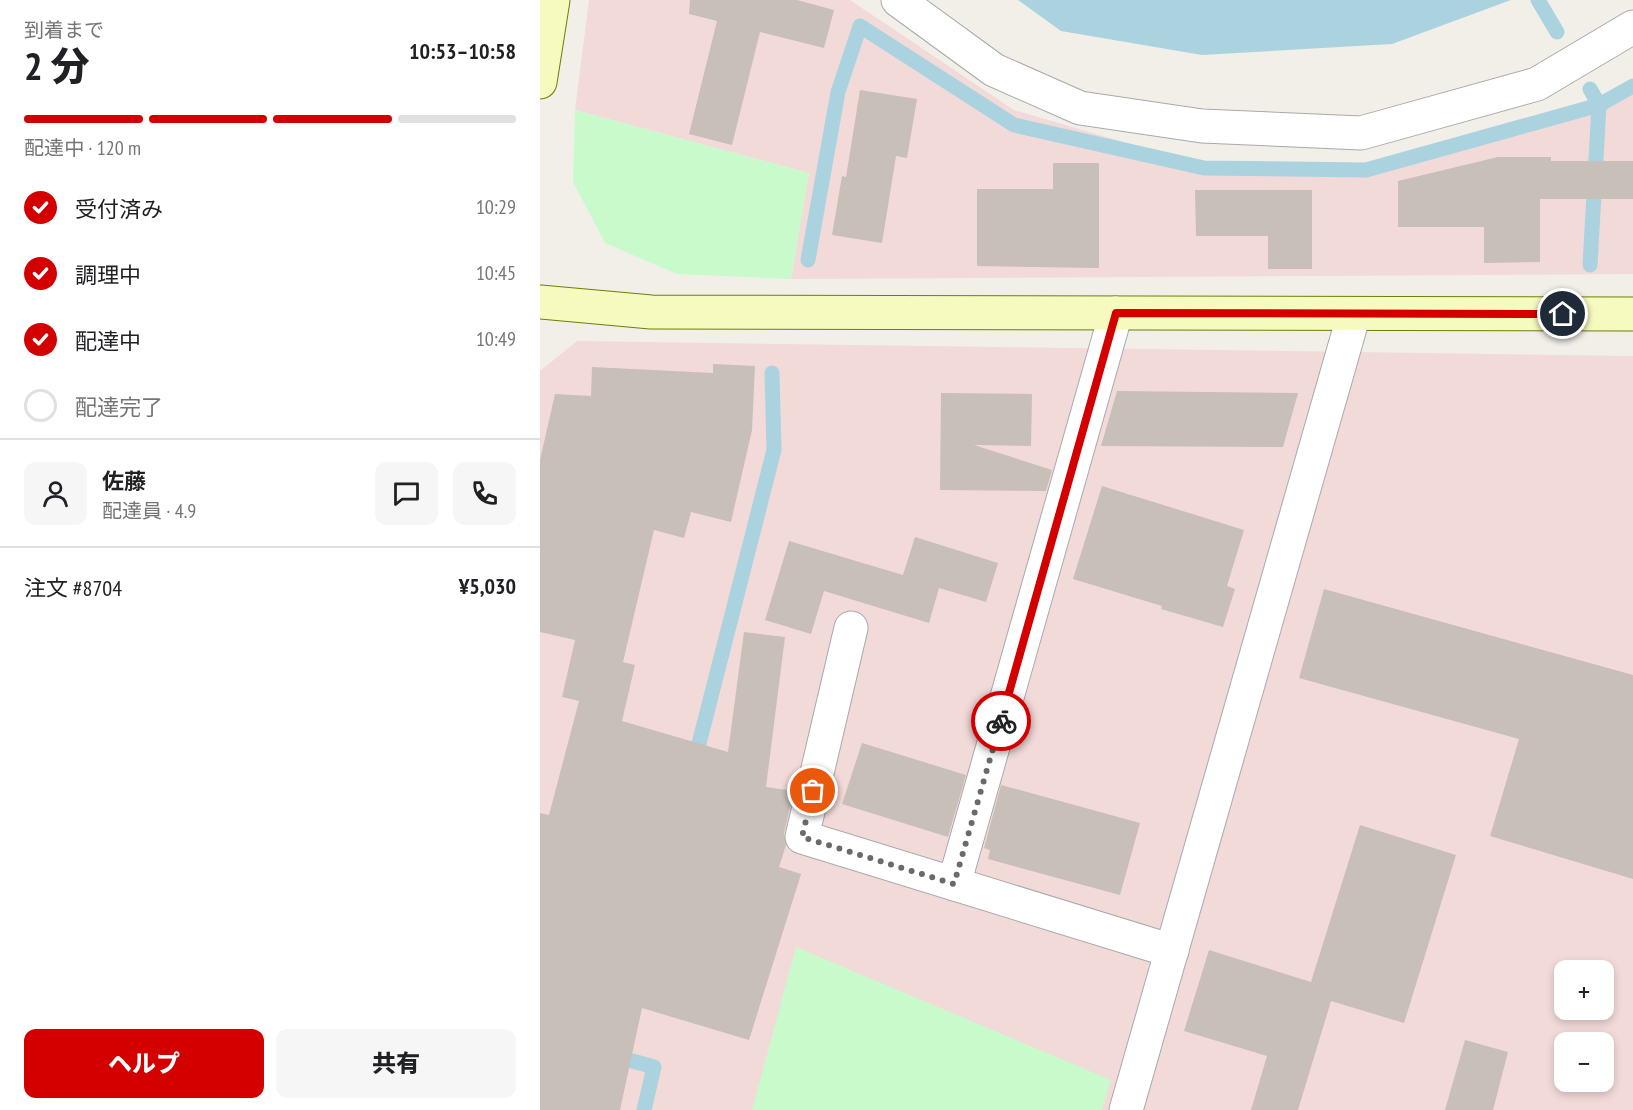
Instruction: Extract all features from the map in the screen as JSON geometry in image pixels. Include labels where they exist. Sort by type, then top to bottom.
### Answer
[{"type":"street","points":[[540,82],[553,0]]},
{"type":"street","points":[[898,0],[994,70],[1080,108],[1202,126],[1361,134],[1537,84],[1633,27]]},
{"type":"street","points":[[540,302],[651,312],[1633,314]]},
{"type":"street","points":[[954,884],[1116,313]]},
{"type":"street","points":[[1126,1110],[1354,314]]},
{"type":"street","points":[[851,628],[802,837],[1172,951]]},
{"type":"shaded area","points":[[589,0],[850,0],[1014,110],[1182,159],[1365,176],[1601,110],[1633,93],[1633,274],[791,279],[809,173],[575,110]]},
{"type":"shaded area","points":[[577,341],[1633,356],[1633,1110],[540,1110],[540,371]]},
{"type":"green space","points":[[575,110],[809,173],[791,279],[677,274],[605,243],[573,182]]},
{"type":"green space","points":[[796,947],[1111,1080],[1102,1110],[752,1110]]},
{"type":"water","points":[[1018,0],[1511,0],[1392,44],[1202,55],[1061,31]]},
{"type":"building","points":[[690,0],[797,0],[834,10],[824,48],[760,32],[732,145],[689,134],[717,21],[689,14]]},
{"type":"building","points":[[860,90],[917,99],[907,158],[896,156],[882,243],[832,235],[842,176],[846,177]]},
{"type":"building","points":[[1498,157],[1551,157],[1551,161],[1633,161],[1633,199],[1540,199],[1540,262],[1484,263],[1484,227],[1398,227],[1398,181]]},
{"type":"building","points":[[1053,163],[1099,163],[1099,268],[977,266],[977,189],[1053,189]]},
{"type":"building","points":[[1195,190],[1312,190],[1312,269],[1268,269],[1268,236],[1196,236]]},
{"type":"building","points":[[713,364],[755,366],[752,430],[731,522],[691,512],[684,538],[654,530],[623,662],[635,665],[622,721],[728,752],[744,632],[785,637],[766,787],[794,791],[784,833],[786,845],[779,867],[801,874],[749,1040],[642,1008],[620,1110],[540,1110],[540,813],[549,815],[579,701],[562,697],[575,640],[540,632],[540,460],[555,394],[591,396],[592,367],[713,373]]},
{"type":"building","points":[[1117,391],[1298,393],[1283,447],[1101,446]]},
{"type":"building","points":[[941,393],[1032,394],[1031,446],[974,445],[1052,470],[1046,491],[940,490]]},
{"type":"building","points":[[1102,486],[1244,530],[1227,586],[1235,589],[1223,627],[1073,579]]},
{"type":"building","points":[[915,537],[998,563],[986,602],[939,588],[929,623],[824,591],[811,634],[765,620],[789,541],[903,575]]},
{"type":"building","points":[[1324,589],[1633,675],[1633,879],[1490,836],[1519,739],[1299,678]]},
{"type":"building","points":[[862,743],[966,775],[948,837],[842,804]]},
{"type":"building","points":[[1001,785],[1140,823],[1120,895],[988,859],[990,850],[984,848]]},
{"type":"building","points":[[1360,825],[1456,855],[1404,1023],[1331,1001],[1298,1110],[1251,1110],[1267,1056],[1184,1031],[1209,950],[1311,982]]},
{"type":"building","points":[[1465,1040],[1508,1052],[1493,1110],[1445,1110]]},
{"type":"waterway","points":[[1538,0],[1557,32]]},
{"type":"waterway","points":[[808,260],[838,92],[860,26],[1014,125],[1204,168],[1366,170],[1599,105],[1633,86]]},
{"type":"waterway","points":[[1590,89],[1599,105],[1590,265]]},
{"type":"waterway","points":[[694,763],[774,450],[772,373]]},
{"type":"waterway","points":[[620,1051],[618,1057],[654,1067],[644,1110]]},
{"type":"way so far","points":[[813,791],[802,837],[954,884],[1001,721]]},
{"type":"route","points":[[1001,721],[1116,313],[1563,314]]}]
